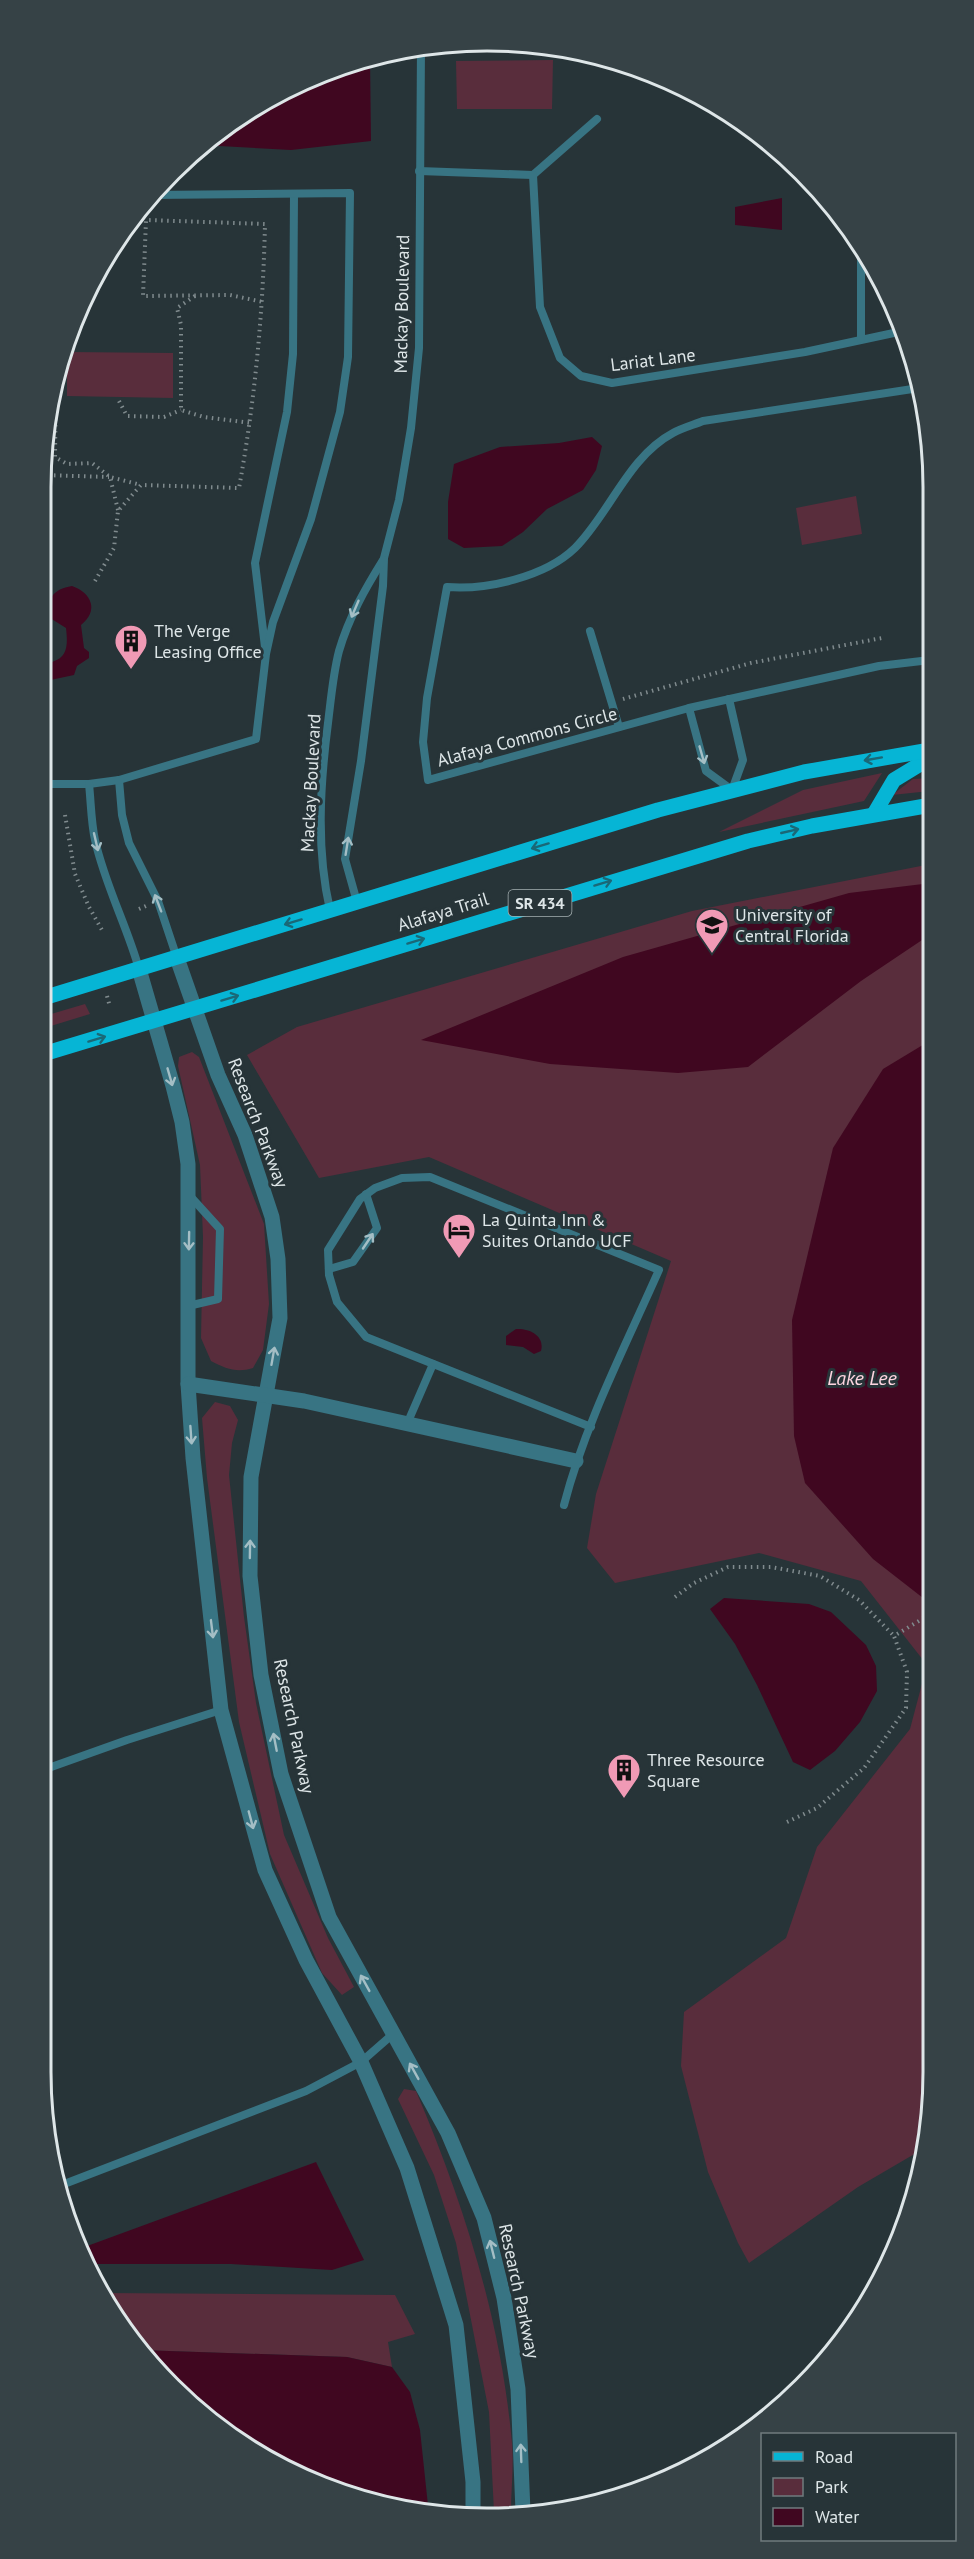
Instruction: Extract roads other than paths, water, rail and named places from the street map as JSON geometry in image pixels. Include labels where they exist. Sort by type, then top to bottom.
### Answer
[{"type":"main road","name":"Alafaya Trail","points":[[51,996],[657,810],[804,772],[923,751]]},
{"type":"main road","points":[[874,814],[894,780],[923,762]]},
{"type":"main road","name":"Alafaya Trail","points":[[51,1052],[664,864],[748,841],[874,814],[923,806]]},
{"type":"street","name":"Research Parkway","points":[[177,958],[218,1075],[245,1135],[272,1217],[278,1259],[280,1318],[251,1477],[250,1576],[261,1675],[281,1774],[329,1917],[448,2133],[484,2218],[504,2298],[518,2388],[523,2506]]},
{"type":"street","points":[[139,969],[182,1122],[188,1164],[188,1384],[194,1470],[221,1710],[265,1870],[306,1959],[361,2062],[407,2168],[456,2325],[474,2482],[473,2508]]},
{"type":"street","points":[[188,1384],[266,1395],[576,1461]]},
{"type":"lane","name":"Mackay Boulevard","points":[[357,902],[345,859],[361,761],[383,586],[384,558],[399,500],[411,428],[419,348],[421,56]]},
{"type":"lane","points":[[419,171],[533,175],[597,119]]},
{"type":"lane","name":"Lariat Lane","points":[[533,175],[540,307],[560,358],[581,375],[612,383],[805,352],[895,333]]},
{"type":"lane","points":[[51,784],[89,784],[118,780],[256,740],[266,654],[273,622],[311,519],[340,412],[348,357],[350,193],[164,195]]},
{"type":"lane","points":[[266,654],[255,563],[287,412],[293,354],[294,194]]},
{"type":"lane","points":[[861,263],[861,339]]},
{"type":"lane","name":"Alafaya Commons Circle","points":[[912,389],[703,421],[672,433],[644,456],[575,548],[538,572],[500,584],[467,588],[447,587],[427,698],[423,742],[428,780],[689,708],[879,666],[923,661]]},
{"type":"lane","name":"Mackay Boulevard","points":[[330,911],[322,858],[321,816],[332,687],[340,650],[356,604],[384,558]]},
{"type":"lane","points":[[590,631],[619,727]]},
{"type":"lane","points":[[689,708],[706,771],[732,790],[743,760],[729,699]]},
{"type":"lane","points":[[118,780],[122,815],[129,843],[158,901],[177,958]]},
{"type":"lane","points":[[89,784],[95,838],[106,877],[123,918],[139,969]]},
{"type":"lane","points":[[564,1505],[576,1461],[591,1427],[659,1270],[430,1178],[402,1178],[375,1188],[360,1199],[328,1250],[329,1269],[337,1302],[366,1337],[591,1427]]},
{"type":"lane","points":[[329,1269],[353,1262],[376,1228],[366,1194]]},
{"type":"lane","points":[[188,1306],[218,1299],[220,1229],[189,1195]]},
{"type":"lane","points":[[407,1424],[433,1364]]},
{"type":"lane","points":[[51,1767],[221,1710]]},
{"type":"lane","points":[[66,2184],[306,2091],[361,2062],[393,2034]]},
{"type":"water","points":[[370,67],[371,141],[291,150],[216,146],[245,124],[294,96],[320,84]]},
{"type":"water","points":[[782,198],[782,230],[735,225],[735,207]]},
{"type":"water","points":[[592,437],[602,446],[596,470],[583,490],[547,509],[523,532],[502,546],[464,548],[448,539],[448,502],[454,464],[500,447],[559,443]]},
{"type":"water","points":[[72,586],[79,589],[91,603],[90,614],[81,625],[84,648],[89,652],[89,658],[77,666],[74,675],[51,680],[51,662],[63,655],[67,640],[66,628],[51,619],[51,598],[65,587]]},
{"type":"water","points":[[923,884],[923,939],[861,981],[748,1067],[678,1073],[550,1064],[421,1040],[623,957],[849,893]]},
{"type":"water","name":"Lake Lee","points":[[923,1045],[923,1598],[873,1559],[805,1483],[794,1436],[792,1320],[833,1148],[883,1069]]},
{"type":"water","points":[[516,1329],[526,1330],[539,1337],[541,1351],[534,1354],[523,1347],[506,1345],[506,1336]]},
{"type":"water","points":[[724,1598],[809,1604],[831,1612],[866,1645],[876,1666],[877,1691],[860,1722],[835,1751],[810,1770],[793,1762],[735,1644],[710,1609]]},
{"type":"water","points":[[316,2162],[364,2260],[332,2270],[231,2264],[96,2264],[87,2246]]},
{"type":"water","points":[[152,2350],[347,2357],[392,2367],[410,2392],[420,2430],[428,2504],[402,2500],[347,2485],[320,2475],[269,2450],[245,2435],[200,2400]]},
{"type":"place","name":"The Verge Leasing Office","points":[[131,670]]},
{"type":"place","name":"University of Central Florida","points":[[712,954]]},
{"type":"place","name":"La Quinta Inn & Suites Orlando UCF","points":[[459,1259]]},
{"type":"place","name":"Three Resource Square","points":[[624,1799]]}]
